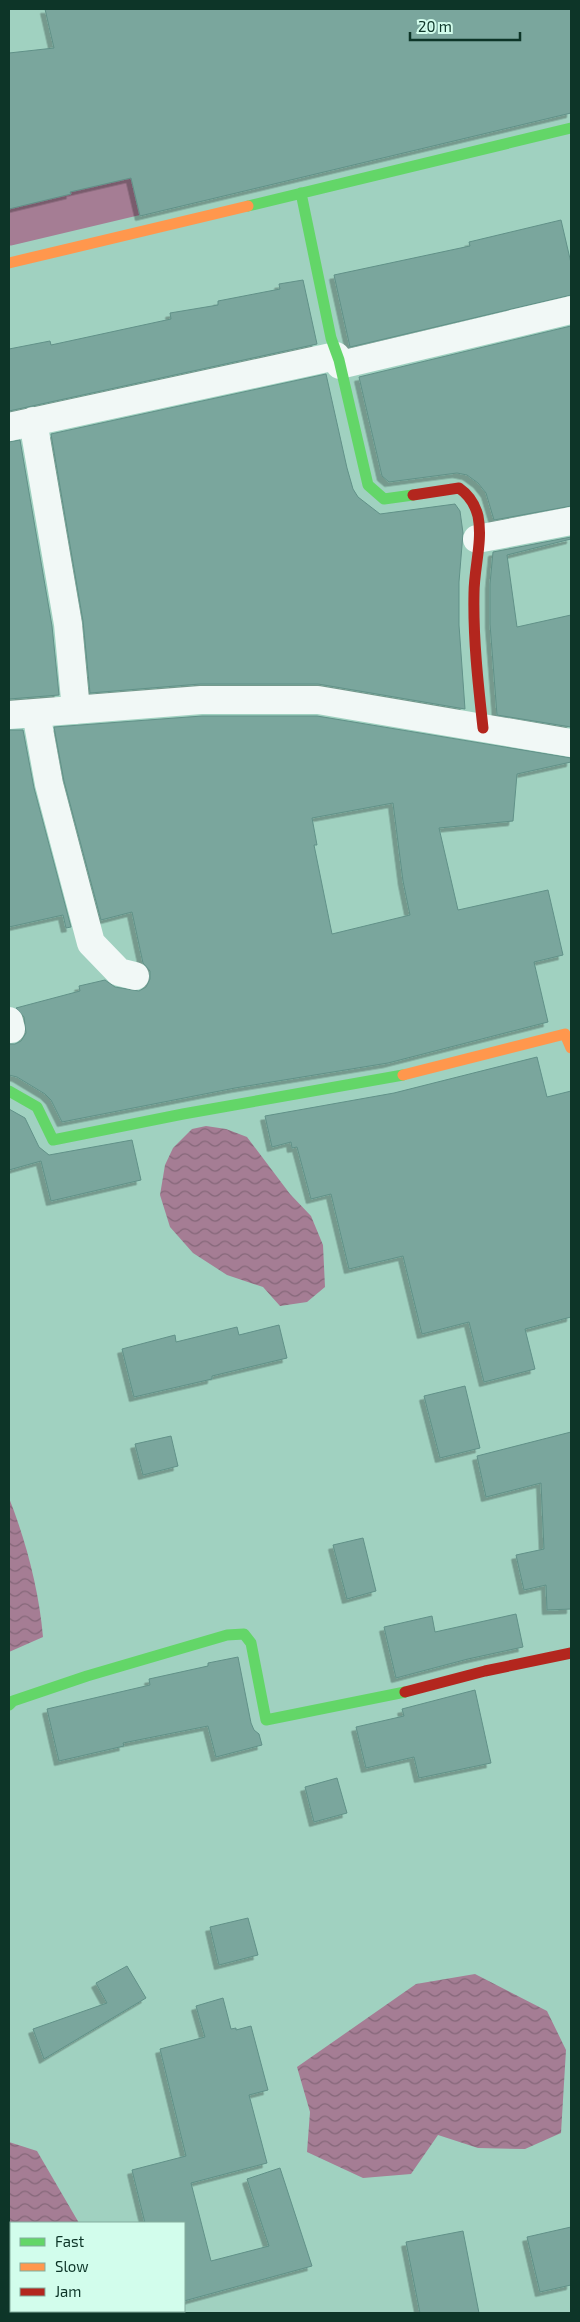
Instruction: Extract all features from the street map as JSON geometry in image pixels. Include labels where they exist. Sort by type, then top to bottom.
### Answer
[{"type":"street","points":[[9,263],[571,128]]},
{"type":"street","points":[[301,193],[368,485],[376,494],[384,499],[459,488],[468,493],[474,502],[478,520],[474,591],[477,676],[483,728]]},
{"type":"street","points":[[76,710],[68,624],[21,424],[338,360],[571,310]]},
{"type":"street","points":[[477,539],[571,521]]},
{"type":"street","points":[[9,715],[201,700],[318,700],[571,743]]},
{"type":"street","points":[[36,713],[49,784],[91,943],[119,972],[135,976]]},
{"type":"street","points":[[9,1090],[37,1107],[53,1140],[183,1114],[391,1078],[565,1034],[571,1048]]},
{"type":"street","points":[[9,1705],[13,1700],[87,1676],[227,1635],[244,1634],[251,1643],[266,1720],[422,1689],[485,1671],[571,1653]]},
{"type":"water","points":[[206,1126],[226,1129],[247,1137],[290,1194],[311,1216],[323,1245],[325,1287],[307,1302],[280,1306],[263,1287],[227,1275],[193,1253],[170,1227],[160,1195],[165,1165],[173,1148],[192,1129]]},
{"type":"water","points":[[9,1498],[31,1566],[43,1637],[9,1652]]},
{"type":"water","points":[[475,1974],[547,2011],[566,2050],[561,2133],[525,2149],[478,2148],[438,2135],[411,2174],[363,2178],[307,2152],[310,2112],[297,2067],[416,1984]]},
{"type":"water","points":[[9,2142],[37,2151],[78,2222],[10,2222],[10,2312],[83,2312],[9,2313]]},
{"type":"building","points":[[45,9],[571,9],[571,113],[140,216],[131,178],[9,209],[9,53],[54,48]]},
{"type":"building","points":[[561,220],[571,263],[571,295],[350,347],[334,275],[470,246],[469,242]]},
{"type":"building","points":[[303,280],[317,344],[9,411],[9,349],[50,341],[51,345],[171,319],[170,313],[218,305],[218,301],[280,289],[279,284]]},
{"type":"building","points":[[571,326],[571,506],[494,520],[486,493],[478,483],[467,475],[457,473],[389,482],[382,476],[359,377]]},
{"type":"building","points":[[326,374],[347,468],[353,489],[358,497],[380,514],[455,504],[460,511],[463,533],[459,582],[459,625],[465,709],[318,684],[200,684],[90,693],[83,621],[51,434]]},
{"type":"building","points":[[20,440],[52,626],[59,695],[9,699],[9,442]]},
{"type":"building","points":[[571,537],[571,539],[507,555],[517,627],[571,615],[571,727],[497,715],[490,624],[490,584],[493,552]]},
{"type":"building","points":[[202,716],[317,716],[571,758],[571,762],[517,774],[513,821],[439,828],[458,910],[548,890],[563,955],[534,962],[548,1022],[388,1063],[235,1088],[62,1122],[51,1100],[45,1094],[17,1077],[9,1075],[9,1044],[21,1041],[26,1033],[24,1017],[16,1008],[80,991],[79,986],[105,980],[115,987],[139,991],[146,987],[150,979],[150,971],[143,963],[132,912],[101,920],[64,781],[54,727]],"holes":[[[393,803],[403,881],[410,915],[332,934],[314,845],[317,845],[312,818]]]},
{"type":"building","points":[[9,730],[23,730],[34,788],[71,927],[66,928],[63,915],[9,927]]},
{"type":"building","points":[[537,1057],[547,1097],[571,1091],[571,1317],[525,1329],[535,1369],[484,1382],[469,1322],[422,1334],[403,1256],[349,1269],[331,1194],[311,1199],[297,1147],[292,1148],[291,1142],[272,1147],[265,1116],[394,1093]]},
{"type":"building","points":[[9,1109],[25,1118],[39,1147],[49,1155],[132,1140],[141,1180],[51,1201],[41,1161],[9,1170]]},
{"type":"building","points":[[279,1325],[287,1358],[212,1376],[212,1379],[134,1397],[122,1349],[175,1335],[176,1342],[237,1327],[239,1335]]},
{"type":"building","points":[[465,1386],[480,1448],[440,1458],[424,1396]]},
{"type":"building","points":[[571,1432],[571,1609],[547,1610],[546,1585],[524,1590],[516,1555],[544,1549],[541,1483],[486,1497],[477,1456]]},
{"type":"building","points":[[171,1436],[178,1466],[143,1475],[135,1444]]},
{"type":"building","points":[[363,1538],[376,1591],[347,1599],[333,1545]]},
{"type":"building","points":[[516,1614],[523,1647],[396,1678],[384,1627],[432,1616],[435,1632]]},
{"type":"building","points":[[238,1657],[251,1723],[254,1730],[259,1734],[262,1745],[216,1757],[208,1726],[123,1743],[124,1746],[59,1761],[47,1709],[150,1685],[149,1679],[208,1666],[208,1663]]},
{"type":"building","points":[[475,1690],[491,1763],[419,1778],[414,1757],[366,1768],[356,1727],[404,1716],[402,1709]]},
{"type":"building","points":[[337,1778],[347,1813],[314,1822],[305,1787]]},
{"type":"building","points":[[248,1918],[258,1955],[219,1965],[210,1927]]},
{"type":"building","points":[[127,1966],[146,1998],[44,2059],[33,2029],[107,2003],[96,1983]]},
{"type":"building","points":[[223,1998],[231,2029],[236,2028],[236,2030],[251,2026],[268,2090],[249,2095],[267,2163],[191,2183],[211,2261],[269,2246],[247,2179],[280,2168],[312,2266],[185,2301],[185,2222],[145,2222],[132,2170],[186,2156],[160,2049],[205,2037],[196,2006]]},
{"type":"building","points":[[571,2227],[571,2285],[540,2292],[527,2237]]},
{"type":"building","points":[[463,2231],[479,2313],[420,2313],[406,2242]]},
{"type":"waterway","points":[[9,226],[186,184]]},
{"type":"traffic: fast","points":[[248,206],[571,128]]},
{"type":"traffic: fast","points":[[301,193],[331,338],[339,360],[368,485],[384,499],[413,495]]},
{"type":"traffic: fast","points":[[9,1091],[37,1107],[53,1140],[183,1114],[403,1075]]},
{"type":"traffic: fast","points":[[9,1705],[13,1701],[87,1676],[227,1635],[244,1634],[251,1643],[266,1720],[405,1692]]},
{"type":"traffic: slow","points":[[9,263],[248,206]]},
{"type":"traffic: slow","points":[[403,1075],[565,1034],[571,1048]]},
{"type":"traffic: jam","points":[[413,495],[459,488],[469,497],[477,512],[479,545],[474,584],[474,627],[483,728]]},
{"type":"traffic: jam","points":[[405,1692],[485,1671],[571,1653]]}]
